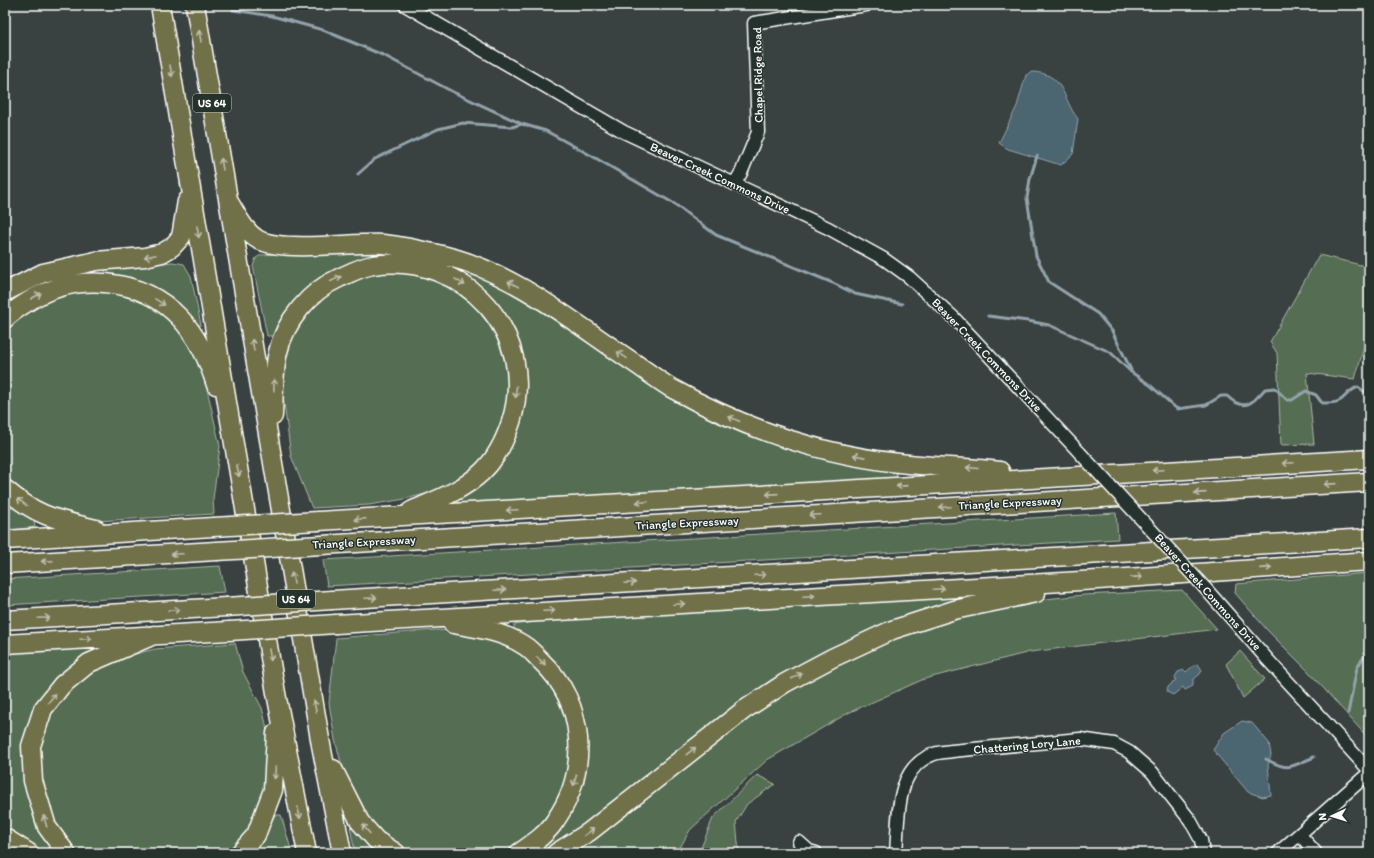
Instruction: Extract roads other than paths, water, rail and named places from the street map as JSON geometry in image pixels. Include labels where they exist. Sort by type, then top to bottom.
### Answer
[{"type":"highway","name":"US 64","points":[[160,5],[276,692],[307,853]]},
{"type":"highway","name":"US 64","points":[[195,5],[321,745],[342,853]]},
{"type":"highway","points":[[5,292],[43,273],[96,261],[145,257],[162,253],[172,247],[181,237],[186,220],[190,180]]},
{"type":"highway","points":[[229,202],[245,228],[257,239],[271,244],[294,246],[383,244],[448,256],[488,271],[532,295],[669,386],[735,420],[780,437],[822,449],[897,463],[1052,476]]},
{"type":"highway","points":[[271,452],[274,375],[278,352],[289,324],[306,301],[329,282],[372,265],[397,263],[420,266],[448,275],[468,288],[488,306],[501,325],[511,347],[517,371],[515,410],[499,450],[483,471],[468,484],[447,496],[399,516]]},
{"type":"highway","points":[[5,319],[23,304],[40,294],[70,284],[108,283],[127,286],[147,294],[180,318],[190,330],[211,368],[232,433]]},
{"type":"highway","points":[[5,540],[1052,476],[1369,459]]},
{"type":"highway","name":"Triangle Expressway","points":[[5,564],[1369,482]]},
{"type":"highway","points":[[5,488],[23,503],[40,514],[61,521],[114,533]]},
{"type":"highway","points":[[5,620],[1369,538]]},
{"type":"highway","points":[[5,644],[1098,580],[1369,561]]},
{"type":"highway","points":[[556,853],[589,832],[744,710],[785,682],[832,658],[892,630],[954,610],[1098,580]]},
{"type":"highway","points":[[427,619],[495,632],[526,647],[554,672],[567,694],[574,714],[579,738],[578,766],[570,797],[555,822],[537,841],[518,853]]},
{"type":"highway","points":[[66,853],[46,827],[33,781],[31,746],[43,709],[62,685],[89,663],[154,635]]},
{"type":"highway","points":[[240,853],[256,835],[274,790],[276,755],[276,692]]},
{"type":"highway","points":[[321,745],[360,822],[376,840],[396,853]]},
{"type":"highway","points":[[5,838],[29,853]]},
{"type":"street","name":"Beaver Creek Commons Drive","points":[[405,5],[624,132],[856,242],[909,277],[954,318],[1080,452],[1369,770]]},
{"type":"street","name":"Chapel Ridge Road","points":[[734,184],[742,173],[758,132],[754,23],[866,5]]},
{"type":"street","name":"Chattering Lory Lane","points":[[896,853],[901,791],[909,772],[921,761],[934,754],[952,751],[1080,739],[1114,744],[1129,752],[1152,772],[1190,820],[1201,840],[1204,853]]},
{"type":"street","points":[[1278,853],[1369,773]]},
{"type":"street","points":[[1300,835],[1316,853]]},
{"type":"street","points":[[799,842],[810,851],[816,853]]},
{"type":"water","points":[[1032,72],[1043,73],[1057,82],[1078,119],[1073,154],[1061,165],[1008,149],[999,143],[1017,106],[1026,75]]},
{"type":"water","points":[[1198,664],[1202,670],[1193,680],[1193,686],[1185,690],[1183,687],[1173,695],[1167,692],[1168,687],[1176,680],[1175,677],[1178,672],[1184,670],[1186,672]]},
{"type":"water","points":[[1242,721],[1252,723],[1269,743],[1271,755],[1268,765],[1271,795],[1263,797],[1248,792],[1213,750],[1224,733]]},
{"type":"waterway","points":[[233,10],[272,16],[323,30],[385,56],[453,92],[522,124],[546,131],[673,203],[716,235],[833,283],[855,294],[902,304]]},
{"type":"waterway","points":[[358,174],[375,159],[438,129],[463,123],[512,127],[522,124]]},
{"type":"waterway","points":[[1037,156],[1030,179],[1027,198],[1036,256],[1049,282],[1098,314],[1112,331],[1131,370]]},
{"type":"waterway","points":[[988,316],[1049,325],[1110,352],[1131,372],[1150,385],[1177,409],[1206,405],[1221,396],[1227,396],[1238,404],[1248,404],[1256,399],[1265,389],[1275,388],[1287,400],[1292,400],[1306,391],[1316,395],[1322,403],[1336,402],[1358,387],[1369,395]]},
{"type":"waterway","points":[[1348,713],[1357,668],[1369,648]]},
{"type":"waterway","points":[[1266,759],[1280,766],[1290,767],[1314,757]]}]
